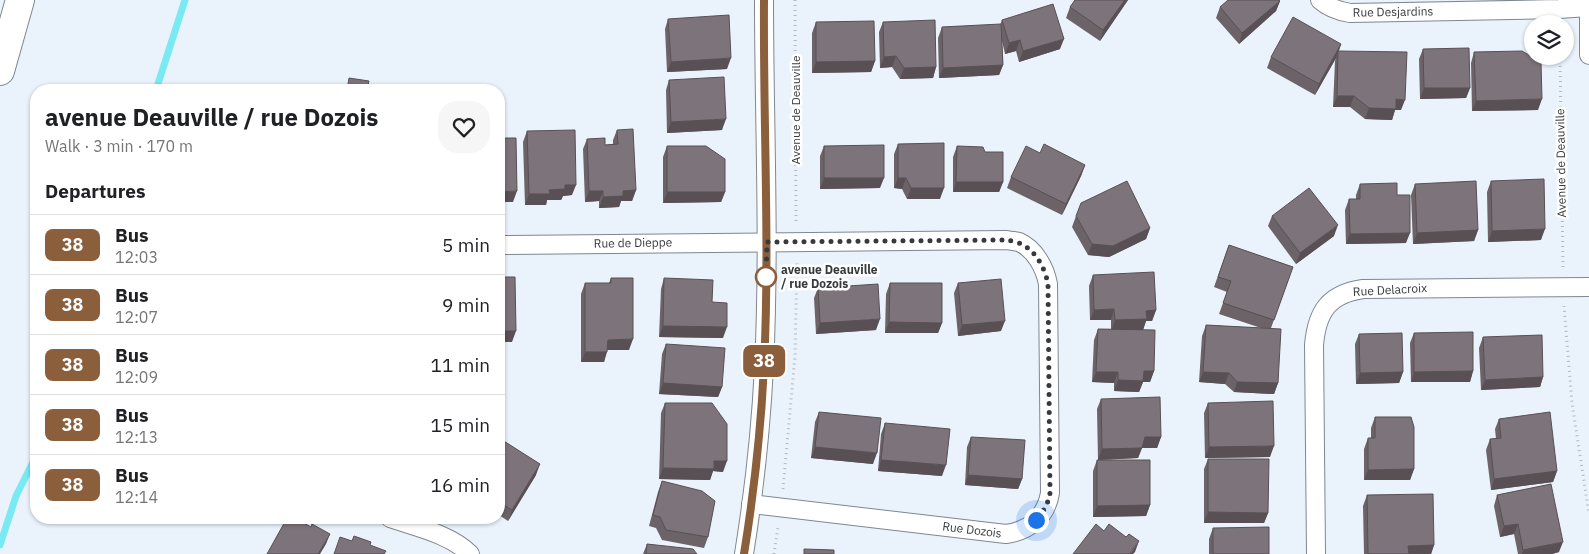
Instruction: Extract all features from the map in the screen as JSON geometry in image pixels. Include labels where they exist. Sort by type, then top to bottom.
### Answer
[{"type":"highway","points":[[0,71],[20,0]]},
{"type":"street","points":[[744,554],[763,382],[767,242],[764,0]]},
{"type":"street","name":"Rue Desjardins","points":[[1320,0],[1337,11],[1350,13],[1589,7]]},
{"type":"street","points":[[1589,0],[1589,55]]},
{"type":"street","name":"Rue Dozois","points":[[751,504],[1006,534],[1017,533],[1036,520],[1044,512],[1050,493],[1048,284],[1042,265],[1027,248],[1018,242],[1007,240],[767,242]]},
{"type":"street","name":"Rue de Dieppe","points":[[505,244],[767,242]]},
{"type":"street","name":"Rue Delacroix","points":[[1316,554],[1315,328],[1320,317],[1336,297],[1349,291],[1363,289],[1589,287]]},
{"type":"street","points":[[406,524],[454,542],[465,548],[470,554]]},
{"type":"path","name":"Avenue de Deauville","points":[[795,0],[796,220]]},
{"type":"path","name":"Avenue de Deauville","points":[[1560,65],[1563,270]]},
{"type":"path","points":[[783,487],[795,356],[796,262]]},
{"type":"path","points":[[1564,305],[1572,403],[1589,514]]},
{"type":"path","points":[[774,554],[778,527]]},
{"type":"building","points":[[1075,0],[1125,0],[1103,30],[1070,7]]},
{"type":"building","points":[[1228,0],[1280,1],[1242,33],[1220,7]]},
{"type":"building","points":[[1053,4],[1064,39],[1023,51],[1020,40],[1009,43],[1002,20]]},
{"type":"building","points":[[729,15],[731,58],[671,62],[668,19]]},
{"type":"building","points":[[1293,17],[1341,44],[1319,84],[1271,57]]},
{"type":"building","points":[[935,20],[936,67],[904,68],[896,56],[884,57],[883,22]]},
{"type":"building","points":[[874,21],[875,61],[816,62],[816,22]]},
{"type":"building","points":[[1001,24],[1003,65],[943,68],[942,27]]},
{"type":"building","points":[[1469,48],[1470,88],[1424,88],[1423,49]]},
{"type":"building","points":[[1338,51],[1407,52],[1405,100],[1396,99],[1396,109],[1369,108],[1354,96],[1337,96]]},
{"type":"building","points":[[1474,52],[1524,52],[1524,65],[1541,65],[1542,99],[1476,101]]},
{"type":"building","points":[[724,77],[726,119],[671,122],[669,80]]},
{"type":"building","points":[[349,78],[369,81],[368,84],[348,84]]},
{"type":"building","points":[[633,129],[636,190],[623,191],[623,196],[603,197],[603,191],[589,191],[587,139],[605,138],[605,145],[618,144],[617,130]]},
{"type":"building","points":[[575,130],[576,185],[565,185],[565,189],[549,190],[550,194],[529,194],[527,131]]},
{"type":"building","points":[[505,138],[516,138],[517,191],[505,192]]},
{"type":"building","points":[[944,143],[944,188],[911,188],[906,178],[898,178],[898,144]]},
{"type":"building","points":[[1044,144],[1085,165],[1066,204],[1011,177],[1026,146],[1040,153]]},
{"type":"building","points":[[884,145],[884,178],[824,178],[824,146]]},
{"type":"building","points":[[667,146],[706,146],[725,159],[725,192],[667,192]]},
{"type":"building","points":[[957,146],[983,147],[985,152],[1003,152],[1003,182],[956,182]]},
{"type":"building","points":[[1544,179],[1545,229],[1492,231],[1491,181]]},
{"type":"building","points":[[1127,181],[1150,228],[1113,246],[1092,244],[1076,216],[1081,203]]},
{"type":"building","points":[[1476,181],[1478,230],[1417,233],[1415,184]]},
{"type":"building","points":[[1397,183],[1397,195],[1410,195],[1410,233],[1350,234],[1349,199],[1360,199],[1360,184]]},
{"type":"building","points":[[1309,188],[1338,225],[1300,253],[1272,216]]},
{"type":"building","points":[[1229,245],[1293,267],[1274,320],[1223,303],[1231,281],[1218,277]]},
{"type":"building","points":[[1154,272],[1156,310],[1146,311],[1147,319],[1115,320],[1114,309],[1094,310],[1093,275]]},
{"type":"building","points":[[505,277],[515,277],[516,331],[505,331]]},
{"type":"building","points":[[611,278],[633,278],[633,339],[608,340],[607,352],[585,352],[585,283],[611,283]]},
{"type":"building","points":[[664,278],[713,280],[712,302],[727,303],[727,327],[663,326]]},
{"type":"building","points":[[1001,279],[1005,321],[962,325],[958,283]]},
{"type":"building","points":[[890,283],[942,283],[942,323],[889,322]]},
{"type":"building","points":[[878,284],[880,319],[820,323],[818,288]]},
{"type":"building","points":[[1206,325],[1281,329],[1278,383],[1237,382],[1229,373],[1203,372]]},
{"type":"building","points":[[1098,329],[1155,330],[1154,371],[1144,371],[1143,381],[1118,380],[1118,372],[1096,372]]},
{"type":"building","points":[[1473,332],[1473,371],[1414,372],[1414,333]]},
{"type":"building","points":[[1402,333],[1403,372],[1360,373],[1359,334]]},
{"type":"building","points":[[1542,335],[1543,377],[1485,380],[1483,337]]},
{"type":"building","points":[[666,344],[725,348],[722,387],[663,383]]},
{"type":"building","points":[[1160,397],[1161,437],[1145,437],[1142,448],[1102,449],[1101,399]]},
{"type":"building","points":[[1273,401],[1274,446],[1209,447],[1208,403]]},
{"type":"building","points":[[665,403],[712,403],[727,424],[727,461],[714,461],[714,469],[663,468]]},
{"type":"building","points":[[819,412],[881,418],[877,453],[815,447]]},
{"type":"building","points":[[1550,412],[1557,471],[1494,479],[1490,439],[1501,438],[1499,419]]},
{"type":"building","points":[[1375,417],[1411,417],[1414,427],[1414,469],[1368,470],[1368,438],[1375,438]]},
{"type":"building","points":[[885,423],[950,429],[946,465],[881,460]]},
{"type":"building","points":[[971,437],[1025,440],[1022,479],[968,475]]},
{"type":"building","points":[[505,442],[540,464],[512,510],[505,506]]},
{"type":"building","points":[[1208,459],[1269,459],[1268,513],[1208,512]]},
{"type":"building","points":[[1097,460],[1150,460],[1150,505],[1097,506]]},
{"type":"building","points":[[662,481],[702,491],[715,501],[708,537],[666,530],[660,517],[653,515]]},
{"type":"building","points":[[1551,484],[1563,542],[1523,550],[1518,524],[1504,526],[1497,495]]},
{"type":"building","points":[[1433,494],[1434,545],[1408,546],[1409,554],[1368,554],[1367,495]]},
{"type":"building","points":[[284,524],[306,524],[311,527],[312,524],[330,534],[318,554],[267,554]]},
{"type":"building","points":[[1096,524],[1104,531],[1109,524],[1126,537],[1129,534],[1139,541],[1130,553],[1132,554],[1073,554]]},
{"type":"building","points":[[1269,527],[1269,554],[1213,554],[1213,528]]},
{"type":"building","points":[[354,536],[371,542],[370,545],[386,551],[384,554],[334,554],[340,537],[352,541]]},
{"type":"building","points":[[647,544],[693,549],[697,554],[646,554]]},
{"type":"building","points":[[804,549],[834,550],[834,554],[804,554]]},
{"type":"waterway","points":[[158,84],[185,0]]},
{"type":"waterway","points":[[0,545],[16,496],[30,468]]},
{"type":"bus line","name":"38","points":[[744,554],[756,465],[764,365],[767,242],[764,0]]},
{"type":"place","name":"avenue Deauville / rue Dozois","points":[[766,277]]},
{"type":"route","points":[[766,277],[767,242],[1007,240],[1018,242],[1036,256],[1046,274],[1048,284],[1050,493],[1044,512],[1036,520]]}]
